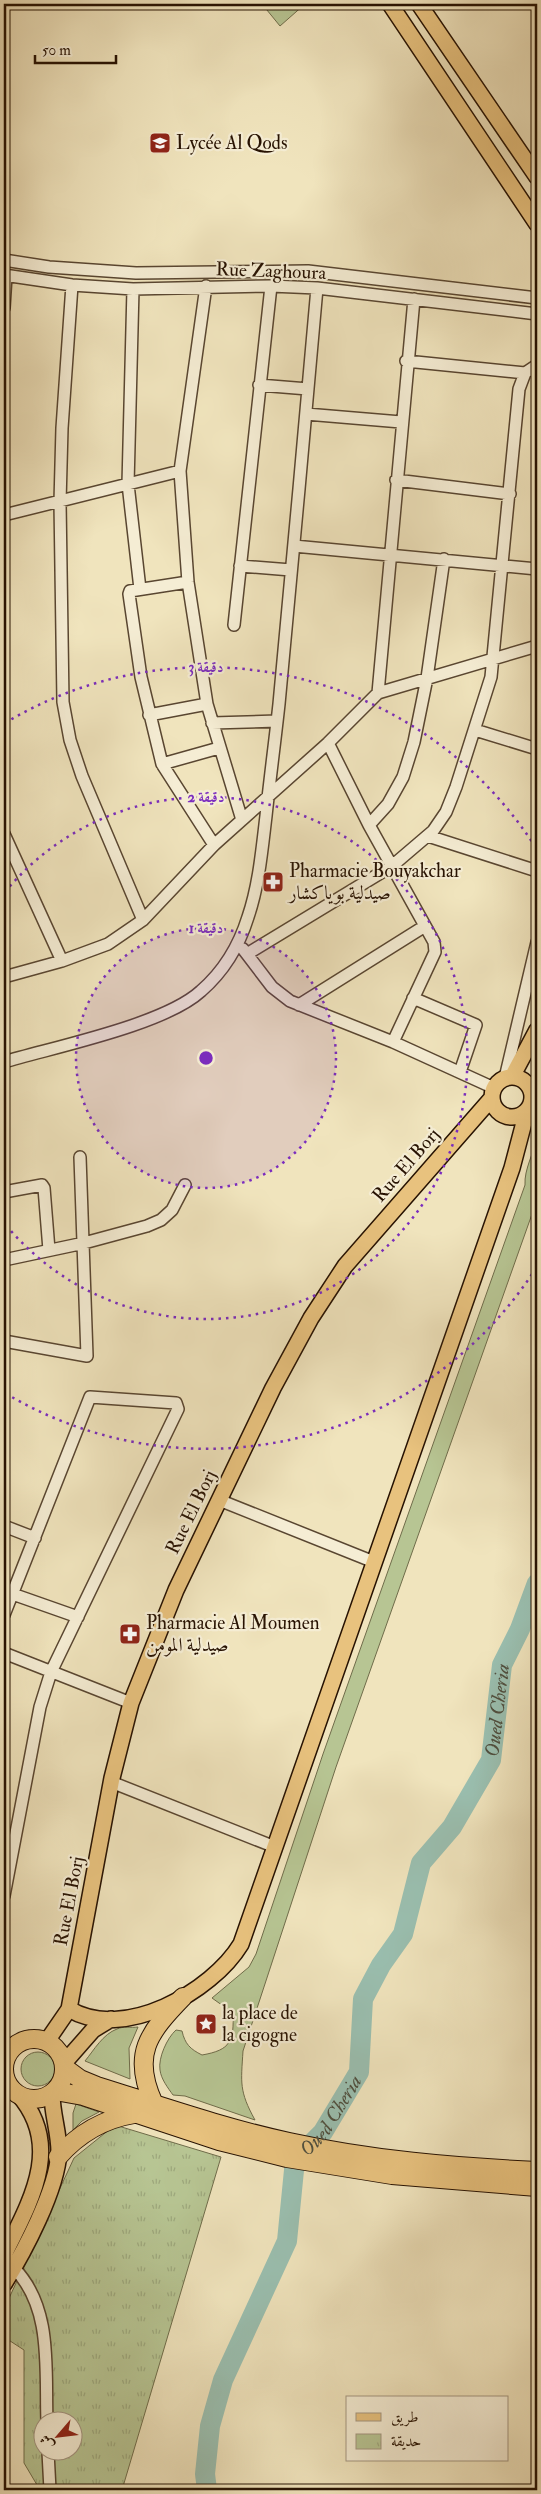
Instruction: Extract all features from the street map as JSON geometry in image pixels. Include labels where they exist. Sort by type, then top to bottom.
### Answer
[{"type":"highway","points":[[154,2104],[146,2086],[142,2067],[145,2048],[153,2030],[183,1997]]},
{"type":"highway","points":[[4,2044],[38,2039],[47,2041],[60,2052],[64,2065],[62,2081],[54,2093]]},
{"type":"highway","points":[[21,2042],[9,2052],[4,2067],[7,2081],[31,2100],[54,2093],[83,2096],[134,2114],[221,2134],[322,2165],[426,2171],[537,2172]]},
{"type":"highway","points":[[64,2065],[88,2083],[154,2104],[221,2134]]},
{"type":"highway","points":[[58,2157],[76,2138],[98,2125],[134,2114]]},
{"type":"highway","points":[[426,2171],[537,2187]]},
{"type":"main road","points":[[390,4],[537,224]]},
{"type":"main road","points":[[419,4],[537,177]]},
{"type":"main road","points":[[425,56],[444,42]]},
{"type":"main road","name":"Rue El Borj","points":[[69,2010],[111,1782],[132,1703],[176,1590],[288,1360],[345,1266],[500,1085],[537,1030]]},
{"type":"main road","points":[[47,2041],[69,2010],[90,2018],[111,2020],[149,2014],[183,1997],[226,1964],[234,1955],[246,1932],[512,1168],[527,1111],[531,1105],[534,1086],[524,1081],[500,1085],[497,1111],[502,1115],[516,1117],[527,1111]]},
{"type":"main road","points":[[64,2065],[93,2030],[111,2020]]},
{"type":"main road","points":[[4,2254],[29,2200],[42,2158],[38,2125],[28,2105],[7,2081]]},
{"type":"main road","points":[[4,2284],[14,2268],[43,2206],[58,2157],[54,2093]]},
{"type":"street","name":"Rue Zaghoura","points":[[4,260],[66,268],[136,273],[308,271],[537,298]]},
{"type":"street","name":"Rue Zaghoura","points":[[5,276],[72,285],[134,289],[206,286],[316,288],[537,314]]},
{"type":"street","points":[[4,308],[5,276]]},
{"type":"street","points":[[72,285],[62,428],[60,502],[63,702],[70,740],[82,776],[143,920]]},
{"type":"street","points":[[206,286],[180,471],[188,582],[207,704],[242,820]]},
{"type":"street","points":[[234,625],[271,286]]},
{"type":"street","points":[[4,1062],[134,1024],[181,1006],[201,992],[224,967],[239,944],[249,915],[257,880],[269,794],[294,546],[316,288]]},
{"type":"street","points":[[134,289],[128,484],[140,589]]},
{"type":"street","points":[[378,693],[406,361],[414,299]]},
{"type":"street","points":[[406,361],[525,374]]},
{"type":"street","points":[[247,954],[392,866],[428,836],[446,812],[475,730],[491,677],[519,389],[525,374],[537,365]]},
{"type":"street","points":[[259,385],[308,389]]},
{"type":"street","points":[[306,414],[401,422]]},
{"type":"street","points":[[4,515],[180,471]]},
{"type":"street","points":[[396,480],[510,494]]},
{"type":"street","points":[[294,546],[537,569]]},
{"type":"street","points":[[368,824],[388,804],[403,777],[414,742],[427,678],[444,559]]},
{"type":"street","points":[[240,566],[291,570]]},
{"type":"street","points":[[188,582],[130,591],[129,594],[149,715],[162,764],[214,845]]},
{"type":"street","points":[[4,977],[108,944],[143,920],[214,845],[328,743],[378,693],[537,646]]},
{"type":"street","points":[[149,715],[207,704]]},
{"type":"street","points":[[212,723],[277,721]]},
{"type":"street","points":[[475,730],[537,749]]},
{"type":"street","points":[[328,743],[368,824],[434,942],[435,952],[393,1042]]},
{"type":"street","points":[[162,764],[219,748]]},
{"type":"street","points":[[4,834],[62,960]]},
{"type":"street","points":[[428,836],[537,871]]},
{"type":"street","points":[[299,1005],[425,926]]},
{"type":"street","points":[[239,944],[280,995],[299,1005],[393,1042],[460,1072],[500,1085],[537,942]]},
{"type":"street","points":[[414,998],[476,1025],[460,1072]]},
{"type":"street","points":[[4,1341],[87,1356],[80,1157]]},
{"type":"street","points":[[4,1192],[42,1184],[44,1188],[49,1250]]},
{"type":"street","points":[[4,1260],[84,1243],[147,1226],[161,1220],[172,1210],[185,1185]]},
{"type":"street","points":[[4,1615],[8,1593],[35,1538],[90,1397],[173,1402],[178,1405],[178,1409],[52,1672],[40,1707],[4,1896]]},
{"type":"street","points":[[219,1500],[374,1562]]},
{"type":"street","points":[[4,1526],[35,1538]]},
{"type":"street","points":[[8,1593],[78,1617]]},
{"type":"street","points":[[4,1653],[132,1703]]},
{"type":"street","points":[[111,1782],[275,1848]]},
{"type":"street","points":[[14,2268],[32,2292],[41,2318],[46,2412]]},
{"type":"street","points":[[49,2462],[50,2490]]},
{"type":"green space","points":[[262,4],[305,4],[280,26]]},
{"type":"green space","points":[[537,1137],[537,1200],[336,1767],[243,2051],[242,2087],[255,2120],[185,2096],[173,2095],[162,2077],[160,2060],[169,2038],[176,2030],[182,2031],[189,2046],[202,2055],[219,2050],[229,2043],[233,2031],[233,2013],[212,1998],[249,1967],[256,1954],[323,1754],[525,1185],[526,1173]]},
{"type":"green space","points":[[138,2027],[129,2048],[130,2079],[85,2061],[99,2043],[112,2031],[119,2028]]},
{"type":"green space","points":[[38,2052],[50,2057],[55,2069],[50,2081],[38,2086],[26,2081],[21,2069],[26,2057]]},
{"type":"green space","points":[[76,2104],[99,2112],[82,2121],[73,2130],[73,2113]]},
{"type":"green space","points":[[115,2125],[221,2157],[122,2490],[40,2490],[24,2463],[24,2350],[4,2337],[4,2309],[74,2158]]},
{"type":"waterway","name":"Oued Cheria","points":[[207,2490],[205,2474],[210,2426],[223,2380],[287,2241],[295,2160],[323,2132],[359,2072],[363,1999],[381,1965],[403,1934],[421,1863],[452,1827],[491,1760],[502,1665],[520,1629],[537,1583]]},
{"type":"place","name":"Lycée Al Qods","points":[[160,143]]},
{"type":"place","name":"Pharmacie Bouyakchar صيدلية بوياكشار","points":[[273,882]]},
{"type":"place","name":"Pharmacie Al Moumen صيدلية المومن","points":[[130,1634]]},
{"type":"place","name":"la place de la cigogne","points":[[206,2024]]}]
